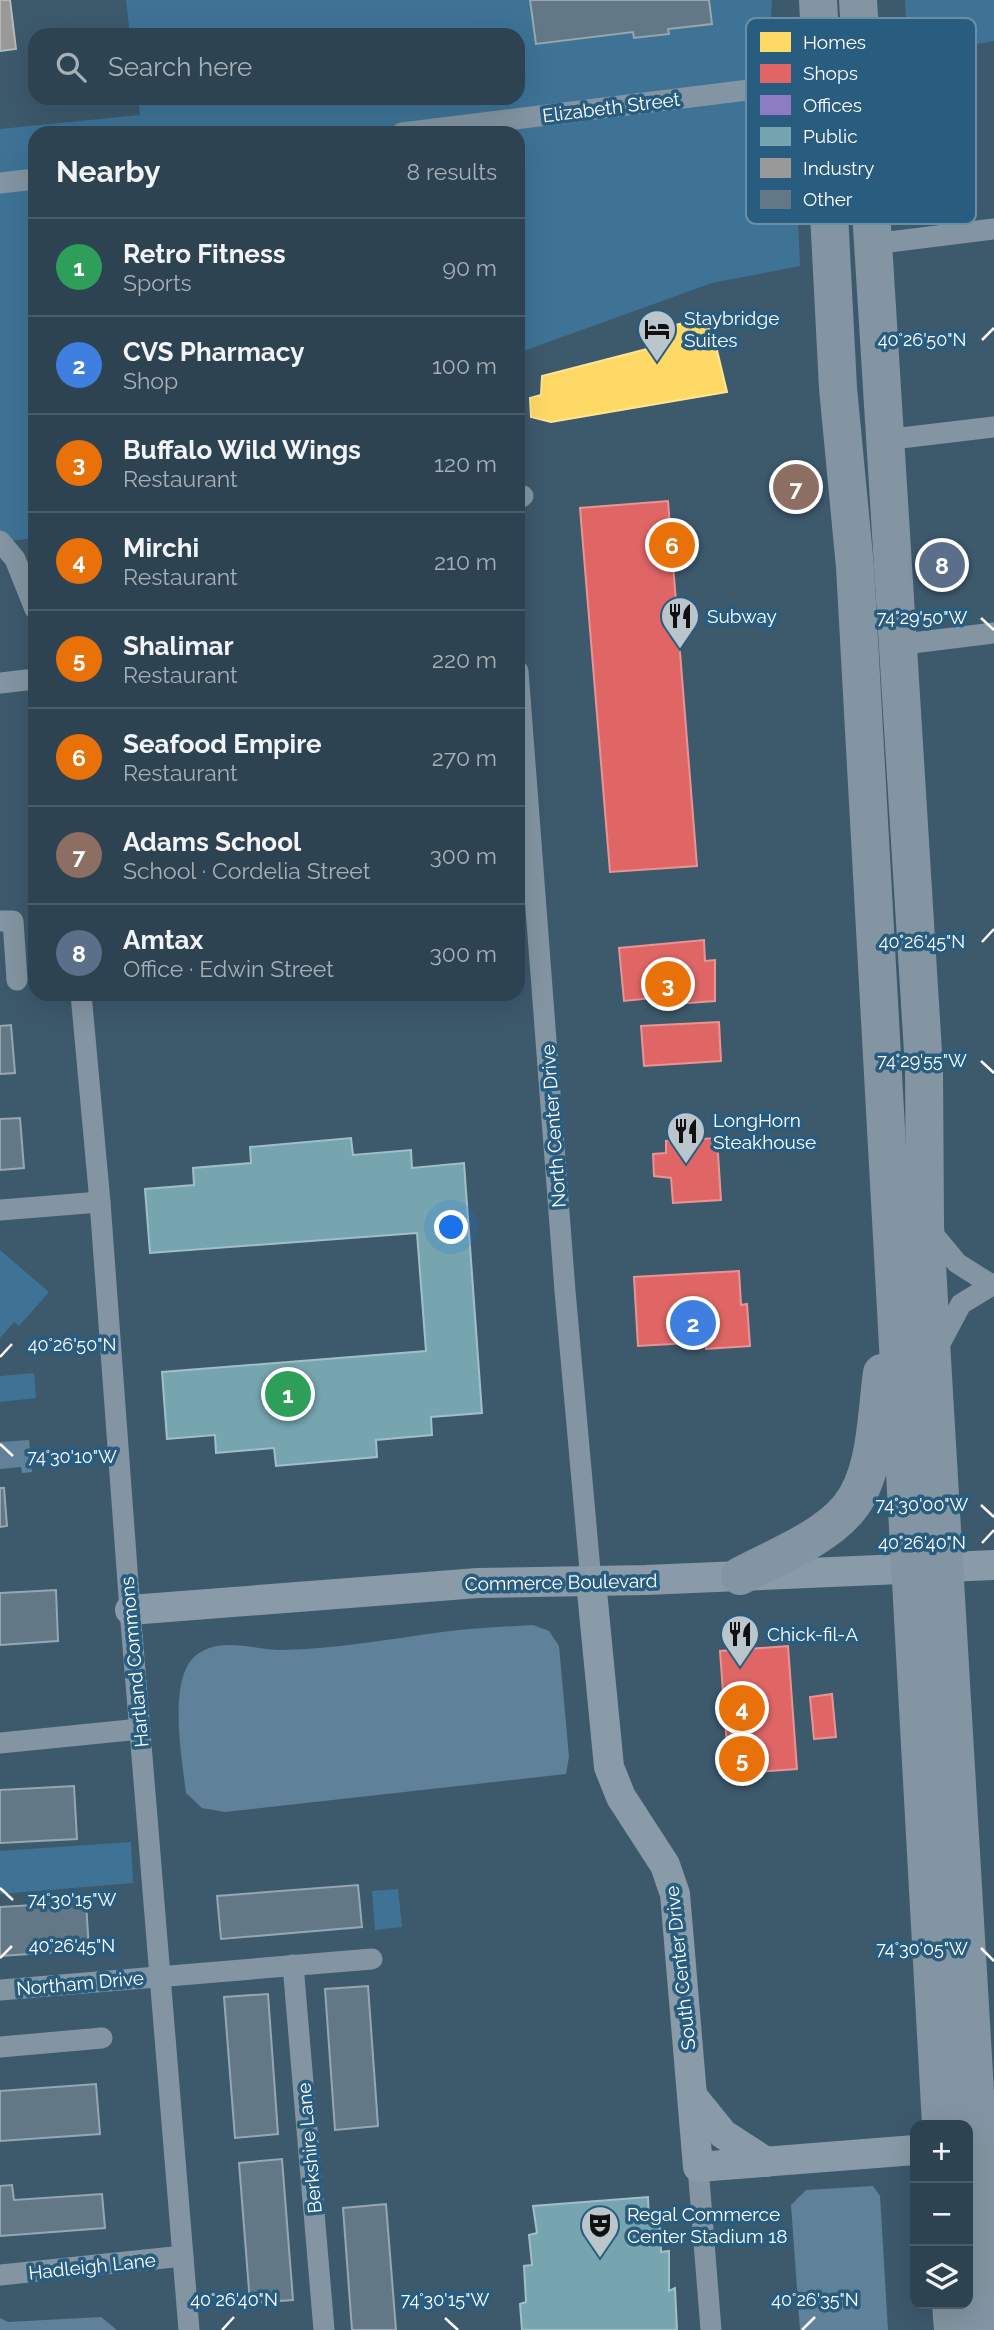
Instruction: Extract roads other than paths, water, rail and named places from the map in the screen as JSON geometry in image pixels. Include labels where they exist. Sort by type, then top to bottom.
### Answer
[{"type":"highway","points":[[818,0],[818,18]]},
{"type":"highway","points":[[858,0],[859,18]]},
{"type":"highway","points":[[828,224],[838,388],[855,567],[893,1288],[928,1568],[976,2110],[989,2330]]},
{"type":"highway","points":[[872,224],[924,1068],[925,1225],[932,1359],[928,1568],[941,2120]]},
{"type":"highway","points":[[740,1576],[826,1528],[855,1501],[871,1452],[893,1288]]},
{"type":"highway","points":[[976,2110],[994,1969]]},
{"type":"highway","points":[[951,2309],[953,2330]]},
{"type":"street","name":"Elizabeth Street","points":[[458,126],[746,90]]},
{"type":"street","points":[[0,183],[28,180]]},
{"type":"street","points":[[873,244],[994,229]]},
{"type":"street","points":[[884,440],[994,426]]},
{"type":"street","points":[[0,541],[15,559],[28,591]]},
{"type":"street","points":[[896,645],[994,633]]},
{"type":"street","points":[[0,684],[28,680]]},
{"type":"street","name":"North Center Drive","points":[[525,763],[565,1291],[591,1581]]},
{"type":"street","points":[[0,921],[13,921],[14,980]]},
{"type":"street","name":"Hartland Commons","points":[[82,1001],[100,1202],[130,1610],[189,2330]]},
{"type":"street","points":[[0,1210],[100,1202]]},
{"type":"street","points":[[925,1225],[957,1264],[992,1284],[961,1304],[932,1359]]},
{"type":"street","name":"Commerce Boulevard","points":[[130,1610],[478,1583],[740,1576],[994,1565]]},
{"type":"street","name":"South Center Drive","points":[[591,1581],[609,1768],[621,1797],[665,1865],[675,1894],[712,2330]]},
{"type":"street","points":[[0,1743],[140,1729]]},
{"type":"street","name":"Northam Drive","points":[[0,1990],[372,1959]]},
{"type":"street","name":"Berkshire Lane","points":[[293,1965],[324,2330]]},
{"type":"street","points":[[0,2047],[102,2038]]},
{"type":"street","points":[[693,2097],[723,2134],[766,2162]]},
{"type":"street","points":[[698,2166],[910,2150]]},
{"type":"street","name":"Hadleigh Lane","points":[[0,2275],[183,2256]]},
{"type":"place","name":"Staybridge Suites","points":[[657,363]]},
{"type":"place","name":"Adams School","points":[[796,487]]},
{"type":"place","name":"Seafood Empire","points":[[672,545]]},
{"type":"place","name":"Amtax","points":[[942,565]]},
{"type":"place","name":"Subway","points":[[680,650]]},
{"type":"place","name":"Buffalo Wild Wings","points":[[668,984]]},
{"type":"place","name":"LongHorn Steakhouse","points":[[686,1165]]},
{"type":"place","name":"CVS Pharmacy","points":[[693,1323]]},
{"type":"place","name":"Retro Fitness","points":[[288,1394]]},
{"type":"place","name":"Chick-fil-A","points":[[740,1668]]},
{"type":"place","name":"Mirchi","points":[[742,1708]]},
{"type":"place","name":"Shalimar","points":[[742,1759]]},
{"type":"place","name":"Regal Commerce Center Stadium 18","points":[[600,2259]]}]
